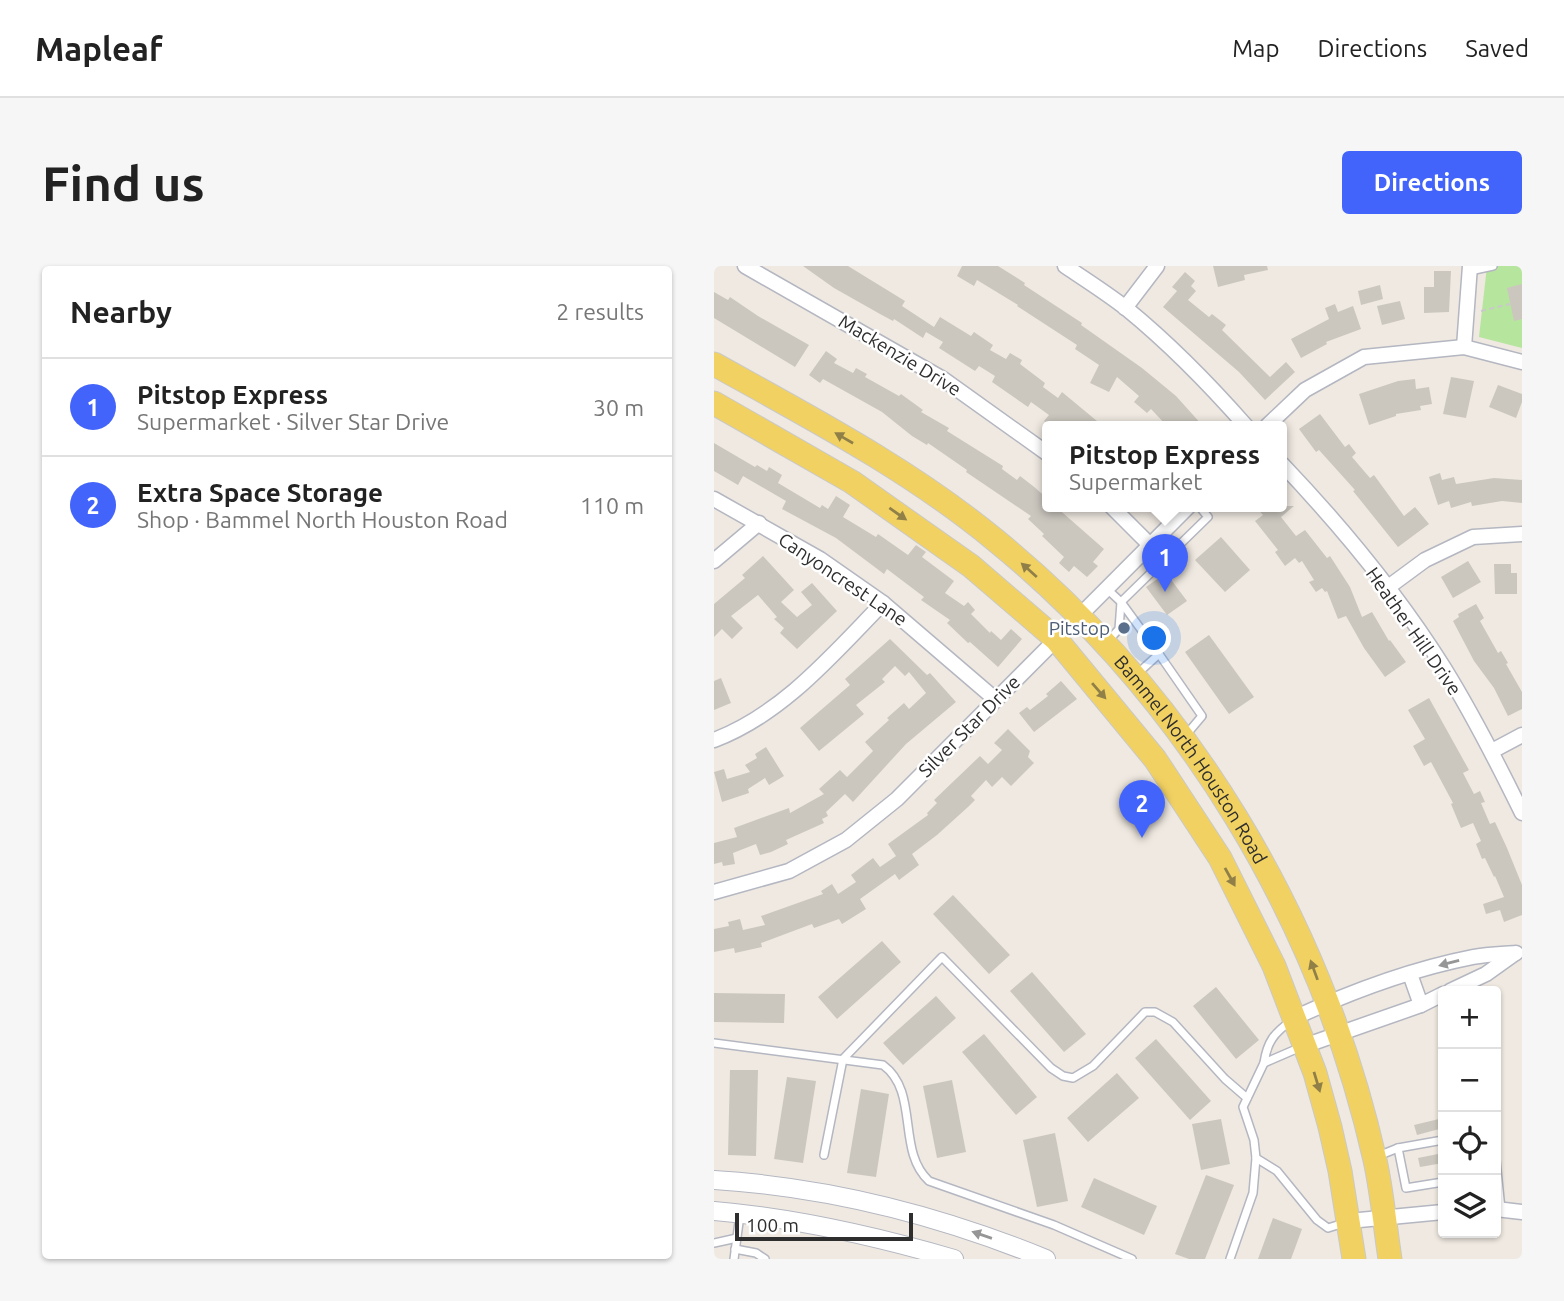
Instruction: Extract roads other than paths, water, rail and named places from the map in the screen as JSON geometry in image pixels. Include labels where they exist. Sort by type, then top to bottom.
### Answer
[{"type":"main road","name":"Bammel North Houston Road","points":[[714,364],[872,454],[993,538],[1105,644],[1184,738],[1220,790],[1277,888],[1307,952],[1349,1062],[1374,1157],[1390,1259]]},
{"type":"main road","name":"Bammel North Houston Road","points":[[714,403],[852,482],[971,566],[1056,639],[1127,723],[1190,809],[1245,904],[1274,966],[1330,1127],[1354,1259]]},
{"type":"street","name":"Mackenzie Drive","points":[[745,266],[943,379],[1042,450]]},
{"type":"street","points":[[1065,266],[1125,307],[1200,373],[1242,421]]},
{"type":"street","points":[[1125,307],[1157,266]]},
{"type":"street","points":[[1464,347],[1470,268]]},
{"type":"street","points":[[1272,421],[1304,390],[1364,357],[1464,347],[1522,362]]},
{"type":"street","name":"Heather Hill Drive","points":[[1287,469],[1322,506],[1387,587],[1443,667],[1492,751],[1522,813]]},
{"type":"street","name":"Canyoncrest Lane","points":[[714,499],[820,559],[883,603],[995,699]]},
{"type":"street","points":[[1117,512],[1151,546]]},
{"type":"street","name":"Silver Star Drive","points":[[714,892],[789,871],[846,840],[897,799],[1183,512]]},
{"type":"street","points":[[714,561],[759,523]]},
{"type":"street","points":[[1387,587],[1425,560],[1473,537],[1522,534]]},
{"type":"street","points":[[714,740],[736,732],[802,685],[883,603]]},
{"type":"street","points":[[1492,751],[1522,735]]},
{"type":"street","points":[[1294,1018],[1410,974],[1474,957],[1519,952]]},
{"type":"street","points":[[1461,986],[1486,974],[1519,952]]},
{"type":"street","points":[[1410,974],[1421,1005]]},
{"type":"street","points":[[1304,1046],[1438,996]]},
{"type":"street","points":[[714,1180],[813,1192],[893,1208],[975,1232],[1046,1259]]},
{"type":"street","points":[[737,1182],[737,1213]]},
{"type":"street","points":[[1501,1209],[1522,1212]]},
{"type":"street","points":[[714,1211],[806,1223],[954,1259]]},
{"type":"street","points":[[1349,1221],[1438,1212]]},
{"type":"lane","points":[[1470,268],[1493,266]]},
{"type":"lane","points":[[1105,644],[1119,629],[1121,602],[1208,517],[1204,512]]},
{"type":"lane","points":[[1151,546],[1166,558]]},
{"type":"lane","points":[[1107,589],[1121,602],[1202,716],[1184,738]]},
{"type":"lane","points":[[1134,677],[1159,654]]},
{"type":"lane","points":[[824,1155],[843,1059],[942,957],[1051,1068],[1063,1076],[1073,1078],[1093,1066],[1145,1012],[1155,1012],[1173,1022],[1225,1079],[1247,1098]]},
{"type":"lane","points":[[1230,1259],[1253,1193],[1256,1158],[1254,1140],[1243,1107],[1264,1063],[1266,1047],[1274,1033],[1294,1018]]},
{"type":"lane","points":[[714,1043],[883,1065],[895,1074],[900,1086],[914,1158],[919,1173],[929,1181],[1054,1225],[1132,1259]]},
{"type":"lane","points":[[1264,1063],[1304,1046]]},
{"type":"lane","points":[[1374,1157],[1398,1148],[1438,1141]]},
{"type":"lane","points":[[1398,1148],[1406,1188],[1438,1183]]},
{"type":"lane","points":[[1256,1158],[1277,1171],[1317,1220],[1328,1228],[1349,1221]]},
{"type":"lane","points":[[734,1259],[737,1213]]},
{"type":"lane","points":[[714,1243],[737,1238]]},
{"type":"lane","points":[[735,1250],[756,1253],[765,1259]]},
{"type":"place","name":"Pitstop Express","points":[[1165,592]]},
{"type":"place","name":"Pitstop","points":[[1124,628]]},
{"type":"place","name":"Extra Space Storage","points":[[1142,838]]}]
